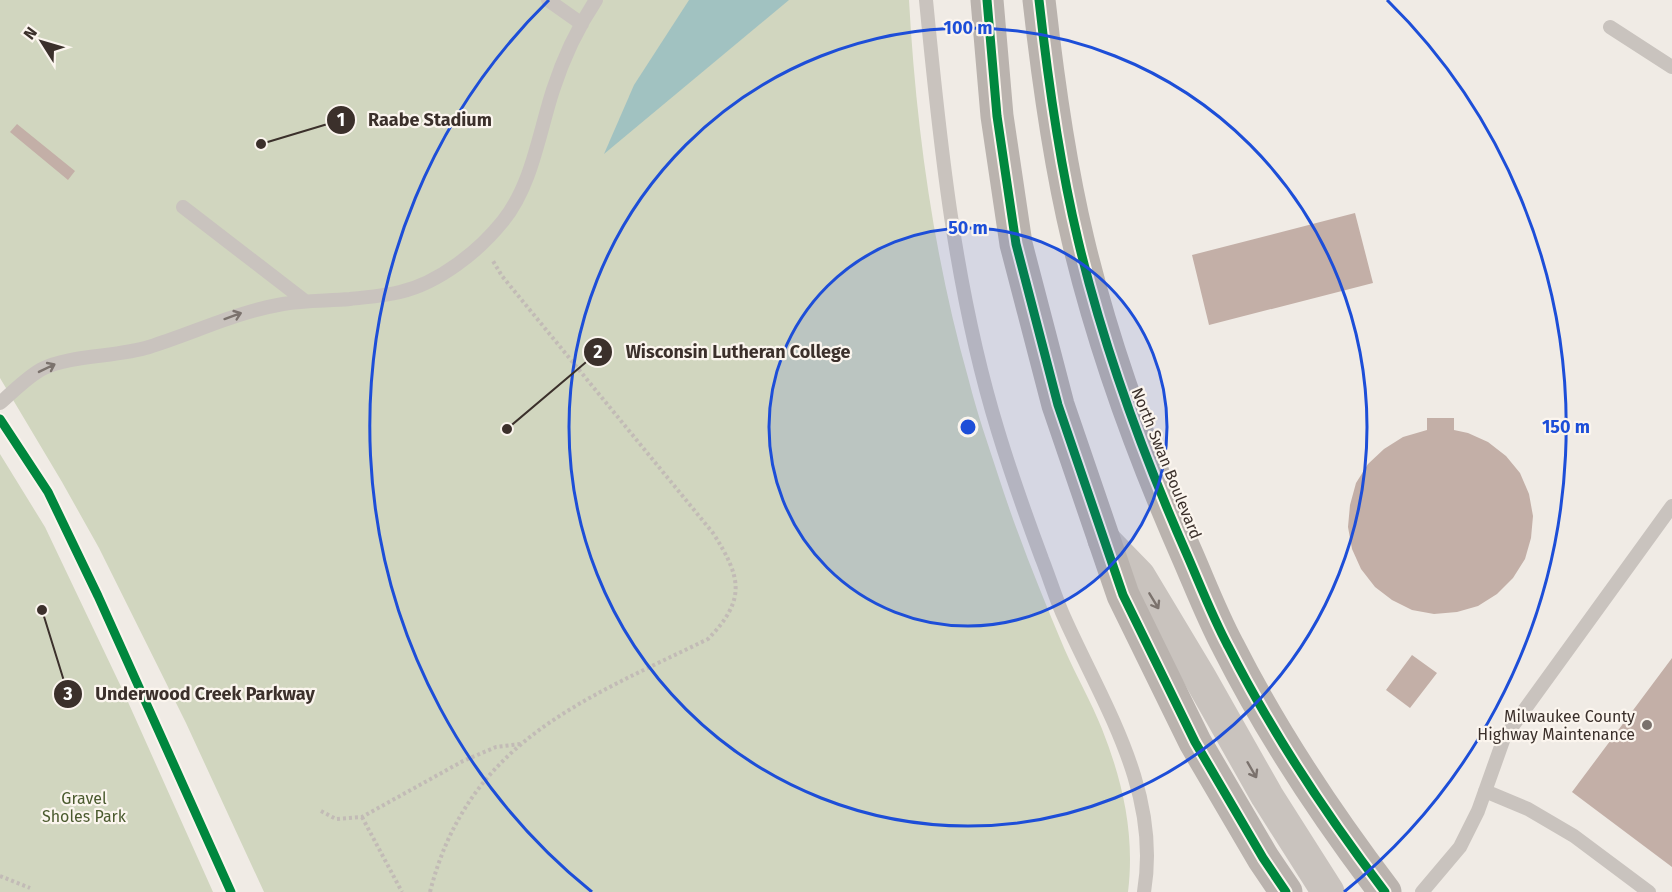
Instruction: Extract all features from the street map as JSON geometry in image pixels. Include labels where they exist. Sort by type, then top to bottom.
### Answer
[{"type":"main road","points":[[987,0],[997,116],[1016,244],[1058,405],[1123,595],[1195,742],[1263,858],[1286,892]]},
{"type":"main road","name":"North Swan Boulevard","points":[[1039,0],[1051,107],[1078,240],[1113,366],[1160,493],[1233,655],[1288,751],[1385,892]]},
{"type":"street","points":[[1104,540],[1139,576],[1267,796],[1328,892]]},
{"type":"lane","points":[[548,0],[582,24]]},
{"type":"lane","points":[[0,403],[42,369],[57,363],[148,347],[254,309],[305,301],[349,299],[401,292],[429,281],[465,259],[505,219],[519,193],[531,164],[553,89],[582,24],[596,0]]},
{"type":"lane","points":[[926,0],[951,223],[961,287],[976,352],[1017,492],[1060,608],[1131,761],[1144,818],[1146,847],[1144,892]]},
{"type":"lane","points":[[1610,27],[1672,67]]},
{"type":"lane","points":[[183,207],[305,301]]},
{"type":"lane","points":[[1422,892],[1460,847],[1478,811],[1504,738],[1672,506]]},
{"type":"lane","points":[[1485,791],[1528,809],[1574,837],[1649,892]]},
{"type":"path","points":[[430,892],[446,841],[467,806],[498,765],[532,734],[581,702],[708,639],[725,622],[732,607],[737,579],[729,557],[713,533],[502,276],[481,245]]},
{"type":"path","points":[[321,811],[336,819],[363,817],[464,761],[496,747],[520,744]]},
{"type":"path","points":[[363,817],[402,892]]},
{"type":"path","points":[[0,876],[30,888]]},
{"type":"green space","points":[[0,0],[909,0],[916,96],[928,192],[957,335],[979,417],[1021,541],[1064,648],[1098,719],[1116,769],[1126,809],[1128,829],[1130,871],[1128,892],[264,892],[186,723],[99,548],[0,378]]},
{"type":"green space","name":"Gravel Sholes Park","points":[[0,454],[45,527],[124,693],[213,892],[0,892]]},
{"type":"water","points":[[689,0],[789,0],[604,154],[634,85]]},
{"type":"building","points":[[17,124],[75,171],[68,180],[10,132]]},
{"type":"building","points":[[1355,213],[1373,283],[1209,325],[1192,255]]},
{"type":"building","points":[[1427,418],[1454,418],[1454,430],[1468,433],[1488,442],[1506,456],[1520,473],[1529,494],[1533,516],[1531,538],[1525,559],[1513,578],[1497,594],[1478,606],[1457,612],[1434,614],[1412,610],[1392,600],[1375,587],[1361,569],[1352,549],[1348,527],[1350,505],[1356,483],[1368,464],[1384,449],[1403,437],[1427,430]]},
{"type":"building","points":[[1412,655],[1437,673],[1410,708],[1386,690]]},
{"type":"building","name":"Milwaukee County Highway Maintenance","points":[[1672,658],[1672,867],[1572,792]]},
{"type":"cycle path","points":[[987,0],[997,116],[1016,244],[1058,405],[1123,595],[1195,742],[1263,858],[1286,892]]},
{"type":"cycle path","points":[[1039,0],[1055,121],[1078,240],[1112,361],[1140,441],[1207,602],[1245,678],[1301,773],[1385,892]]},
{"type":"cycle path","points":[[0,419],[48,492],[98,596],[231,892]]},
{"type":"place","name":"Raabe Stadium","points":[[261,144]]},
{"type":"place","name":"Wisconsin Lutheran College","points":[[507,429]]},
{"type":"place","name":"Underwood Creek Parkway","points":[[42,610]]},
{"type":"place","name":"Milwaukee County Highway Maintenance","points":[[1647,725]]}]
